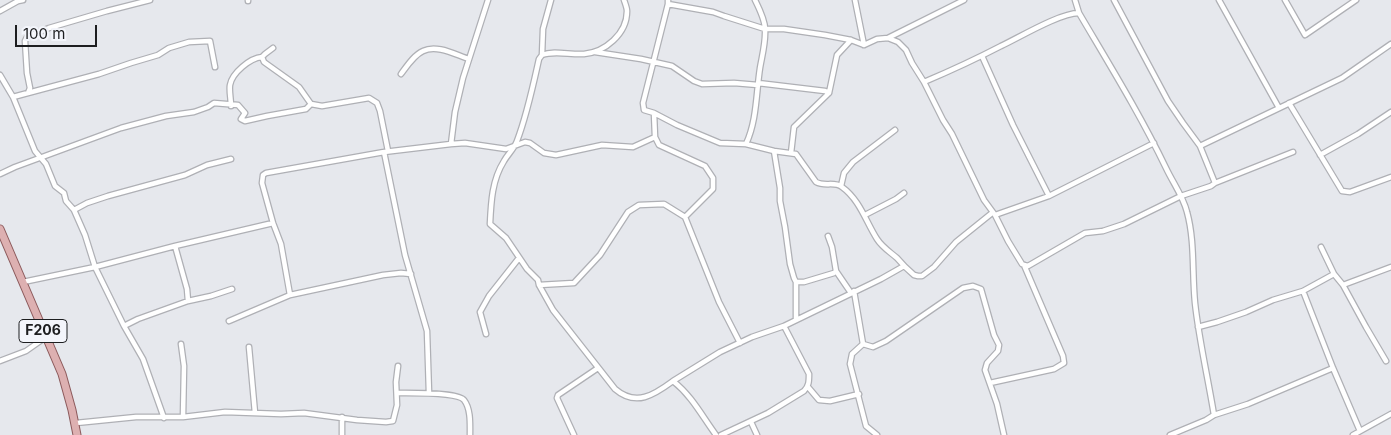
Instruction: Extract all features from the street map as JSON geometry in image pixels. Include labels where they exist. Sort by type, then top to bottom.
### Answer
[{"type":"main road","name":"F206","points":[[0,229],[62,374],[78,435]]},
{"type":"street","points":[[0,11],[23,0]]},
{"type":"street","points":[[28,94],[30,88],[25,41],[27,37],[49,28],[150,0]]},
{"type":"street","points":[[451,144],[455,112],[463,78],[488,0]]},
{"type":"street","points":[[551,0],[543,29],[542,55],[515,146],[504,161],[494,183],[491,198],[490,224],[506,238],[519,258],[538,280],[554,310],[615,390],[628,398],[641,398],[658,392],[720,352],[784,326],[904,266]]},
{"type":"street","points":[[542,55],[551,53],[586,54],[611,44],[624,24],[627,12],[624,0]]},
{"type":"street","points":[[746,144],[752,132],[755,114],[765,29],[755,0]]},
{"type":"street","points":[[855,0],[864,46]]},
{"type":"street","points":[[864,46],[876,39],[888,38],[964,0]]},
{"type":"street","points":[[1075,0],[1079,12],[1182,196],[1187,213],[1191,241],[1198,327],[1214,415]]},
{"type":"street","points":[[1114,0],[1168,101],[1200,146],[1215,183]]},
{"type":"street","points":[[1219,0],[1279,108]]},
{"type":"street","points":[[1284,0],[1305,35],[1350,6],[1356,0]]},
{"type":"street","points":[[1345,0],[1350,6]]},
{"type":"street","points":[[864,46],[851,40],[784,29],[765,29],[713,12],[668,2],[643,103],[644,110],[720,143],[746,144],[774,151],[794,153],[799,156],[816,182],[821,185],[836,184],[841,186],[852,197],[878,240],[914,275],[922,276],[934,267],[956,242],[993,214],[1049,196],[1154,143]]},
{"type":"street","points":[[924,82],[1054,20],[1079,12]]},
{"type":"street","points":[[888,38],[898,42],[906,50],[924,82],[984,200],[1024,266],[1063,356],[1064,363],[1054,369],[990,383]]},
{"type":"street","points":[[791,153],[794,127],[829,93],[837,55],[851,40]]},
{"type":"street","points":[[13,97],[99,74],[158,55],[169,48],[189,42],[210,41],[215,66]]},
{"type":"street","points":[[1200,146],[1342,78],[1391,44]]},
{"type":"street","points":[[231,106],[230,84],[237,71],[256,57],[262,57],[273,48]]},
{"type":"street","points":[[401,74],[424,50],[440,50],[469,60]]},
{"type":"street","points":[[594,51],[672,66],[694,82],[702,84],[734,83],[758,85],[758,83],[829,93]]},
{"type":"street","points":[[982,56],[1012,125],[1049,196]]},
{"type":"street","points":[[262,57],[264,62],[299,87],[312,104],[322,106],[369,98],[377,103],[380,111],[405,255],[427,331],[429,393]]},
{"type":"street","points":[[0,75],[13,97],[35,151],[46,164],[55,186],[64,193],[68,204],[74,210],[85,235],[95,267],[124,326],[143,359],[164,418]]},
{"type":"street","points":[[0,174],[120,128],[166,116],[194,112],[214,103],[231,106],[238,105],[244,113],[241,119],[245,121],[306,109],[312,104]]},
{"type":"street","points":[[1289,103],[1342,190],[1350,192],[1391,177]]},
{"type":"street","points":[[1320,155],[1358,134],[1391,112]]},
{"type":"street","points":[[654,113],[655,137],[659,145],[705,166],[713,178],[713,189],[686,217]]},
{"type":"street","points":[[841,186],[844,173],[853,162],[895,130]]},
{"type":"street","points":[[290,295],[281,244],[262,183],[263,175],[275,171],[386,152],[451,144],[465,143],[506,149],[525,142],[530,143],[544,153],[556,155],[602,145],[633,147],[655,137]]},
{"type":"street","points":[[774,151],[790,264],[796,282],[796,320]]},
{"type":"street","points":[[1024,266],[1032,265],[1085,233],[1113,228],[1182,196],[1293,152]]},
{"type":"street","points":[[74,210],[87,203],[108,196],[186,175],[207,164],[231,159]]},
{"type":"street","points":[[864,215],[904,193]]},
{"type":"street","points":[[539,285],[574,284],[600,255],[628,212],[639,205],[664,204],[686,217],[719,302],[740,343]]},
{"type":"street","points":[[23,282],[95,267],[273,222]]},
{"type":"street","points":[[828,236],[836,271],[853,292],[863,344]]},
{"type":"street","points":[[175,246],[187,288],[188,300]]},
{"type":"street","points":[[1321,247],[1334,274],[1343,285],[1386,361]]},
{"type":"street","points":[[486,334],[480,312],[489,296],[519,258]]},
{"type":"street","points":[[1343,285],[1391,267]]},
{"type":"street","points":[[796,282],[804,282],[836,271]]},
{"type":"street","points":[[229,322],[290,295],[382,275],[411,274]]},
{"type":"street","points":[[1198,327],[1303,291],[1334,274]]},
{"type":"street","points":[[863,344],[873,347],[886,341],[963,288],[973,286],[981,289],[994,335],[999,345],[998,351],[987,362],[985,370],[997,404],[1004,435]]},
{"type":"street","points":[[124,326],[188,300],[232,289]]},
{"type":"street","points":[[1303,291],[1360,431]]},
{"type":"street","points":[[418,325],[425,324]]},
{"type":"street","points":[[721,435],[751,422],[808,387],[809,374],[784,326]]},
{"type":"street","points":[[0,361],[26,350],[46,338]]},
{"type":"street","points":[[181,344],[184,366],[183,417]]},
{"type":"street","points":[[863,344],[852,354],[850,361],[866,426],[877,435]]},
{"type":"street","points":[[249,347],[255,413]]},
{"type":"street","points":[[76,423],[136,417],[183,417],[225,412],[304,413],[386,422],[393,421],[397,405],[396,382],[398,366]]},
{"type":"street","points":[[574,435],[557,398],[558,395],[598,368]]},
{"type":"street","points":[[1170,435],[1214,415],[1333,368]]},
{"type":"street","points":[[673,381],[695,403],[716,435]]},
{"type":"street","points":[[808,387],[819,400],[830,401],[859,394]]},
{"type":"street","points":[[397,393],[429,393],[462,397],[466,402],[470,419],[470,435]]},
{"type":"street","points":[[1353,435],[1391,414]]},
{"type":"street","points":[[342,417],[342,435]]},
{"type":"street","points":[[751,422],[757,435]]}]
